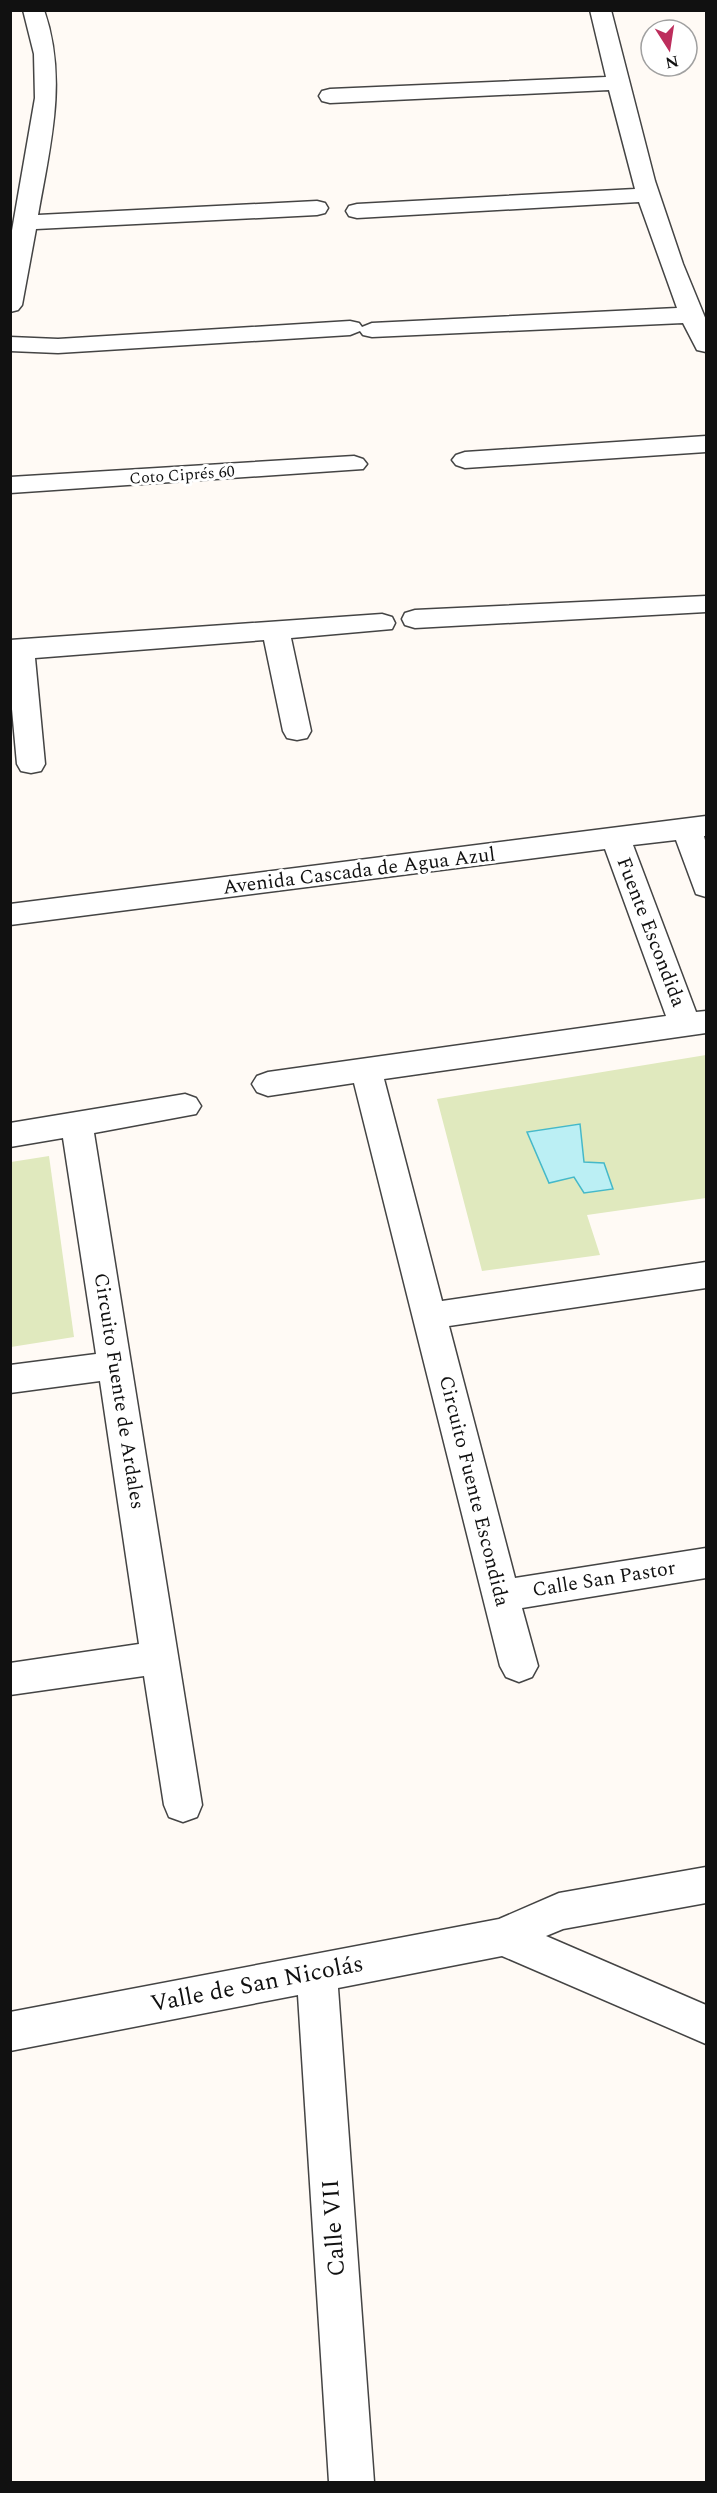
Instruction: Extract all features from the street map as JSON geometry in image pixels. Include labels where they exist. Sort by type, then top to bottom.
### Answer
[{"type":"street","points":[[10,305],[44,115],[46,64],[39,22],[33,10]]},
{"type":"street","points":[[600,10],[648,195],[691,315],[706,345]]},
{"type":"street","points":[[330,96],[618,83]]},
{"type":"street","points":[[357,211],[648,195]]},
{"type":"street","points":[[25,224],[317,208]]},
{"type":"street","points":[[10,344],[58,346],[361,329],[691,315]]},
{"type":"street","points":[[465,460],[706,444]]},
{"type":"street","name":"Coto Ciprés 60","points":[[10,485],[354,464]]},
{"type":"street","points":[[415,619],[706,604]]},
{"type":"street","points":[[31,764],[16,650],[382,623]]},
{"type":"street","points":[[276,632],[297,731]]},
{"type":"street","points":[[697,828],[706,887]]},
{"type":"street","name":"Avenida Cascada de Agua Azul","points":[[10,915],[697,828]]},
{"type":"street","name":"Fuente Escondida","points":[[616,839],[696,1023]]},
{"type":"street","points":[[268,1084],[696,1023]]},
{"type":"street","name":"Circuito Fuente Escondida","points":[[366,1070],[519,1666]]},
{"type":"street","points":[[10,1135],[77,1126],[185,1106]]},
{"type":"street","name":"Circuito Fuente de Ardales","points":[[77,1126],[183,1805]]},
{"type":"street","points":[[429,1316],[706,1275]]},
{"type":"street","points":[[10,1379],[115,1365]]},
{"type":"street","name":"Calle San Pastor","points":[[501,1596],[706,1563]]},
{"type":"street","points":[[10,1679],[161,1657]]},
{"type":"street","name":"Valle de San Nicolás","points":[[10,2032],[504,1936],[559,1911],[706,1885]]},
{"type":"street","points":[[504,1936],[706,2025]]},
{"type":"street","name":"Calle VII","points":[[317,1973],[351,2482]]},
{"type":"green space","points":[[706,1055],[706,1198],[587,1215],[600,1255],[482,1271],[437,1099]]},
{"type":"green space","points":[[49,1156],[74,1337],[11,1347],[11,1162]]},
{"type":"water","points":[[580,1124],[584,1162],[604,1163],[613,1189],[584,1193],[574,1177],[549,1183],[527,1132]]}]
